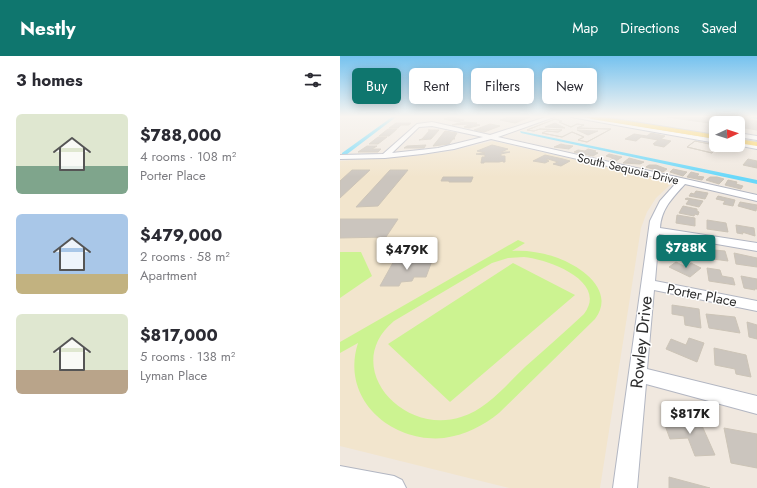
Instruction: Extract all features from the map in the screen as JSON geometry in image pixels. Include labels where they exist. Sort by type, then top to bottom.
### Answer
[{"type":"main road","points":[[745,140],[757,141]]},
{"type":"street","name":"South Sequoia Drive","points":[[385,156],[405,137]]},
{"type":"street","points":[[340,157],[385,156],[439,150],[489,137]]},
{"type":"street","name":"South Sequoia Drive","points":[[491,137],[757,198]]},
{"type":"street","points":[[745,142],[757,147]]},
{"type":"street","name":"Rowley Drive","points":[[625,488],[655,221],[663,203],[683,182]]},
{"type":"street","points":[[654,230],[757,247]]},
{"type":"street","name":"Porter Place","points":[[648,284],[757,306]]},
{"type":"street","points":[[638,374],[757,405]]},
{"type":"street","points":[[340,478],[394,488]]},
{"type":"shaded area","points":[[493,141],[660,179],[669,182],[670,185],[656,198],[647,212],[641,228],[600,488],[509,488],[340,446],[340,161],[416,156],[451,151]]},
{"type":"green space","points":[[518,240],[525,243],[512,251],[542,253],[558,258],[577,267],[593,281],[599,290],[601,299],[600,309],[595,319],[499,413],[487,422],[473,429],[459,435],[444,438],[424,438],[406,433],[389,425],[374,413],[363,399],[356,382],[354,363],[358,343],[340,353],[340,342]],"holes":[[[524,257],[560,267],[572,274],[582,282],[588,291],[590,302],[584,314],[525,367],[496,396],[479,408],[461,417],[439,420],[418,416],[400,407],[385,393],[376,376],[373,358],[379,339],[394,321],[492,263],[508,258]]]},
{"type":"green space","points":[[340,252],[361,252],[372,276],[340,298]]},
{"type":"green space","points":[[513,263],[575,295],[450,402],[388,344]]},
{"type":"building","points":[[378,137],[387,137],[378,144],[369,144]]},
{"type":"building","points":[[424,137],[433,137],[431,139],[419,140]]},
{"type":"building","points":[[440,137],[455,137],[455,139],[453,139],[449,144],[433,146]]},
{"type":"building","points":[[584,137],[596,137],[587,142],[578,140]]},
{"type":"building","points":[[584,137],[596,137],[587,142],[578,140]]},
{"type":"building","points":[[628,137],[641,137],[636,141],[625,139]]},
{"type":"building","points":[[642,137],[663,137],[661,139],[671,141],[664,147],[653,144],[658,140]]},
{"type":"building","points":[[695,141],[709,144],[709,152],[713,152],[712,153],[687,147]]},
{"type":"building","points":[[695,141],[709,144],[709,152],[713,152],[712,153],[687,147]]},
{"type":"building","points":[[561,144],[573,146],[569,149],[554,147]]},
{"type":"building","points":[[426,145],[424,148],[404,148],[407,146]]},
{"type":"building","points":[[492,145],[508,149],[501,152],[510,152],[501,154],[501,156],[505,156],[505,162],[481,163],[482,157],[485,157],[485,155],[476,154],[485,153],[477,151]]},
{"type":"building","points":[[367,146],[377,146],[372,149],[381,149],[378,152],[358,152]]},
{"type":"building","points":[[588,149],[598,153],[593,156],[574,152],[578,150],[585,151]]},
{"type":"building","points":[[609,154],[622,157],[616,161],[610,160],[613,158],[606,156]]},
{"type":"building","points":[[545,155],[570,161],[561,166],[553,164],[558,162],[548,159],[546,160],[549,161],[545,163],[533,161]]},
{"type":"building","points":[[629,158],[644,162],[640,164],[623,163]]},
{"type":"building","points":[[748,159],[757,161],[757,168],[743,165]]},
{"type":"building","points":[[649,165],[656,165],[667,169],[663,172],[646,167]]},
{"type":"building","points":[[673,169],[687,172],[683,176],[670,172]]},
{"type":"building","points":[[352,170],[370,170],[340,198],[340,181]]},
{"type":"building","points":[[390,170],[408,170],[378,206],[356,207]]},
{"type":"building","points":[[691,172],[699,174],[697,176],[704,177],[702,180],[687,177]]},
{"type":"building","points":[[443,177],[473,177],[471,182],[449,182],[441,181]]},
{"type":"building","points":[[710,177],[724,179],[719,184],[706,180]]},
{"type":"building","points":[[728,180],[737,182],[736,184],[743,186],[741,189],[725,185]]},
{"type":"building","points":[[696,191],[708,193],[705,199],[689,196],[691,193],[694,194]]},
{"type":"building","points":[[718,196],[735,200],[733,206],[723,204],[725,201],[716,199]]},
{"type":"building","points":[[687,198],[703,201],[699,207],[686,204],[689,200],[685,199]]},
{"type":"building","points":[[740,202],[757,205],[756,211],[738,206]]},
{"type":"building","points":[[683,206],[697,209],[699,212],[698,215],[695,214],[694,216],[679,213]]},
{"type":"building","points":[[677,215],[695,218],[695,226],[676,223]]},
{"type":"building","points":[[340,219],[398,219],[386,237],[340,238]]},
{"type":"building","points":[[707,220],[726,223],[728,232],[707,229]]},
{"type":"building","points":[[736,225],[754,228],[755,236],[742,232],[743,234],[737,233]]},
{"type":"building","points":[[673,242],[695,247],[696,256],[673,252]]},
{"type":"building","points":[[703,249],[725,251],[728,261],[705,258]]},
{"type":"building","points":[[734,253],[757,258],[757,267],[736,264]]},
{"type":"building","points":[[414,256],[422,256],[421,258],[433,258],[426,277],[414,277],[412,281],[401,282],[399,286],[380,286],[395,259],[413,258]]},
{"type":"building","points":[[676,262],[686,267],[691,263],[701,268],[690,277],[669,267]]},
{"type":"building","points":[[707,268],[720,270],[722,276],[733,278],[735,285],[709,281]]},
{"type":"building","points":[[741,276],[757,279],[757,289],[744,288]]},
{"type":"building","points":[[672,305],[699,309],[701,328],[685,325],[684,316],[672,314]]},
{"type":"building","points":[[706,314],[735,317],[740,333],[709,328]]},
{"type":"building","points":[[747,322],[757,325],[757,339],[749,337]]},
{"type":"building","points":[[689,338],[704,343],[697,362],[666,349],[671,339],[686,345]]},
{"type":"building","points":[[714,348],[746,355],[751,377],[736,374],[735,369],[715,365]]},
{"type":"building","points":[[699,419],[715,455],[695,456],[688,438],[670,439],[663,420]]},
{"type":"building","points":[[724,428],[757,434],[757,468],[731,463]]},
{"type":"building","points":[[669,477],[710,488],[669,488]]},
{"type":"waterway","points":[[344,154],[367,137]]},
{"type":"waterway","points":[[545,137],[757,182]]}]
